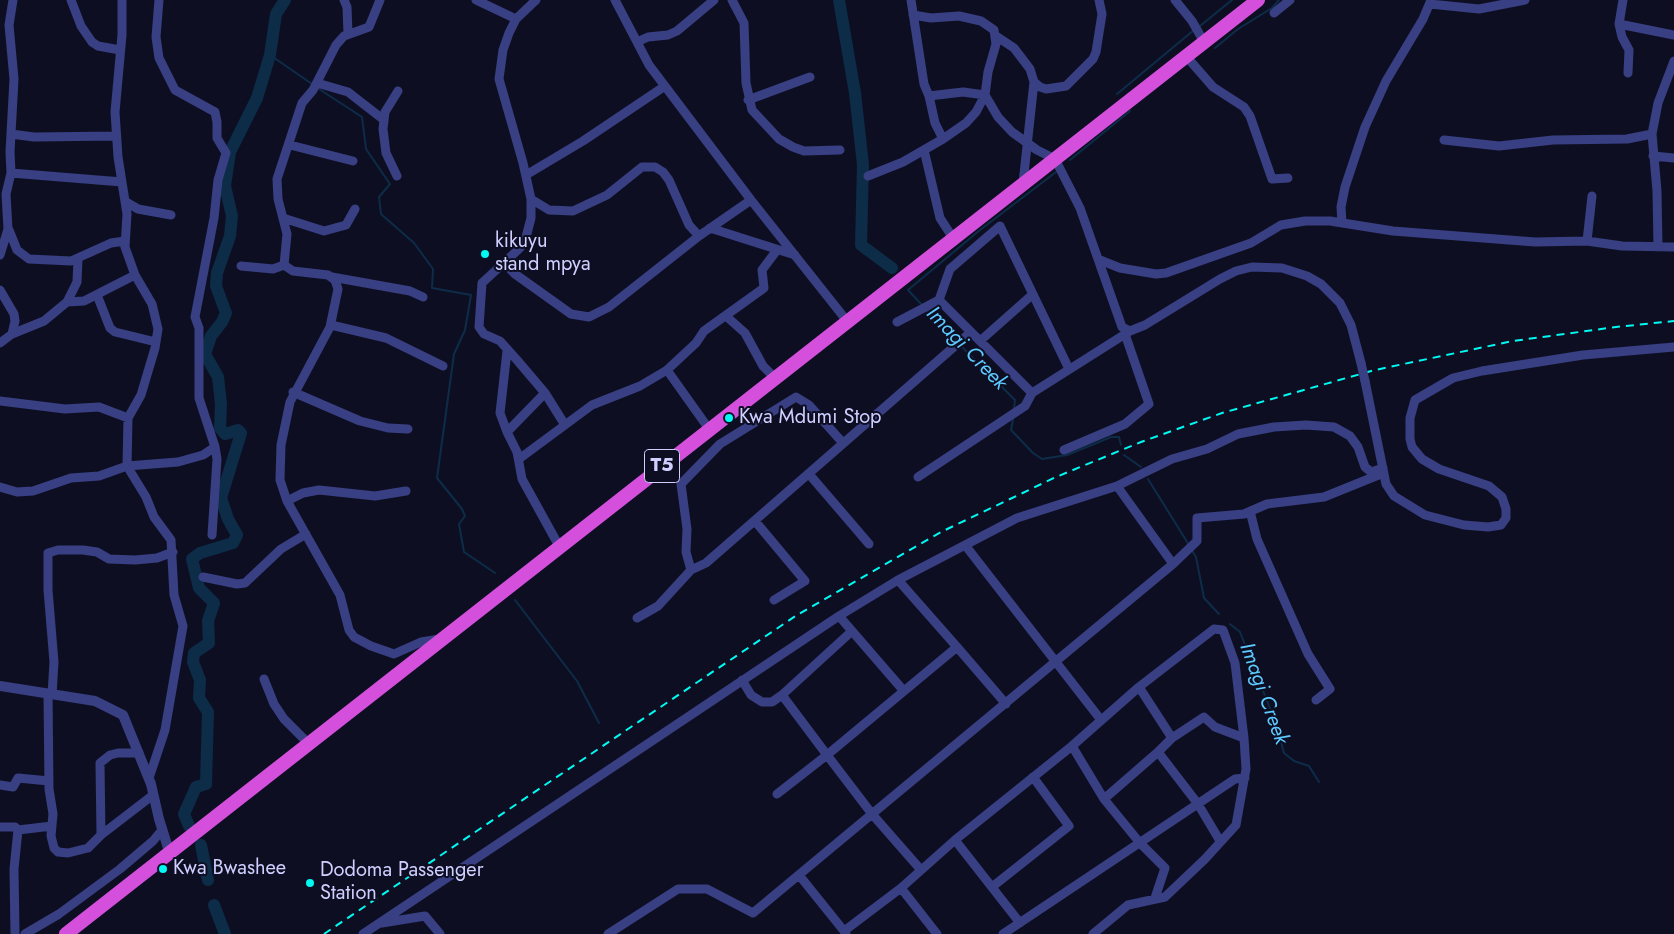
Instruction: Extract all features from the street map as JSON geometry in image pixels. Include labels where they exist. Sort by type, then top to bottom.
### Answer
[{"type":"highway","name":"T5","points":[[66,934],[169,851],[1258,0]]},
{"type":"street","points":[[14,0],[9,25],[14,79],[11,174],[6,194],[8,229],[17,250],[29,259],[60,261],[78,259],[111,243],[124,241]]},
{"type":"street","points":[[71,0],[81,26],[92,42],[98,46],[120,50]]},
{"type":"street","points":[[122,0],[116,86],[116,136],[126,202],[124,241],[135,275],[154,309],[158,329],[141,395],[128,418],[127,466],[146,497],[154,517],[168,535],[173,552],[174,595],[182,620],[182,634],[165,730],[149,778]]},
{"type":"street","points":[[160,0],[156,37],[159,58],[175,90],[215,112],[218,122],[217,138],[226,153],[218,180],[213,227],[195,317],[199,328],[199,398],[215,447],[216,478],[212,535]]},
{"type":"street","points":[[344,0],[347,7],[348,34]]},
{"type":"street","points":[[284,265],[287,234],[276,184],[290,145],[299,108],[317,83],[336,45],[348,34],[369,27],[380,0]]},
{"type":"street","points":[[476,0],[516,19]]},
{"type":"street","points":[[536,0],[516,19],[503,50],[499,79],[526,174],[531,199],[531,218],[525,241],[482,283],[479,327],[484,334],[500,341],[545,393],[565,425]]},
{"type":"street","points":[[615,0],[649,66],[751,200],[847,321]]},
{"type":"street","points":[[637,42],[648,37],[668,35],[677,31],[714,0]]},
{"type":"street","points":[[732,0],[744,23],[746,83],[748,100],[752,110],[765,125],[793,147],[804,151],[840,150]]},
{"type":"street","points":[[910,0],[924,84],[929,96],[935,123],[943,139]]},
{"type":"street","points":[[1034,82],[1046,89],[1066,86],[1093,60],[1102,14],[1099,0]]},
{"type":"street","points":[[1274,12],[1290,0]]},
{"type":"street","points":[[1342,223],[1341,207],[1345,187],[1365,127],[1386,81],[1416,32],[1431,2],[1479,9],[1525,0]]},
{"type":"street","points":[[1622,0],[1619,24],[1622,37],[1629,50],[1628,73]]},
{"type":"street","points":[[1178,1],[1204,42]]},
{"type":"street","points":[[913,16],[931,18],[959,16],[987,24],[996,36],[1006,40],[1024,58],[1034,82],[1023,184]]},
{"type":"street","points":[[1619,24],[1674,35]]},
{"type":"street","points":[[868,176],[885,170],[924,150],[966,123],[976,112],[985,95],[985,84],[996,36]]},
{"type":"street","points":[[1186,56],[1213,87],[1244,107],[1250,116],[1272,179],[1288,178]]},
{"type":"street","points":[[1658,247],[1652,134],[1660,94],[1674,60]]},
{"type":"street","points":[[748,100],[810,77]]},
{"type":"street","points":[[317,83],[348,92],[384,120]]},
{"type":"street","points":[[526,174],[583,141],[665,86]]},
{"type":"street","points":[[396,176],[386,153],[384,120],[385,112],[398,91]]},
{"type":"street","points":[[929,96],[963,92],[985,95],[1004,124],[1028,144],[1055,159],[1080,208],[1100,260],[1122,327],[1128,332],[1149,404],[1125,424],[1064,450]]},
{"type":"street","points":[[12,134],[34,137],[116,136]]},
{"type":"street","points":[[1444,140],[1499,146],[1561,140],[1627,139],[1652,134]]},
{"type":"street","points":[[290,145],[353,161]]},
{"type":"street","points":[[924,150],[940,218],[953,238]]},
{"type":"street","points":[[1653,156],[1674,158]]},
{"type":"street","points":[[531,199],[549,210],[573,211],[606,195],[642,168],[656,168],[663,172],[669,180],[689,225],[699,236]]},
{"type":"street","points":[[11,174],[122,182]]},
{"type":"street","points":[[1587,241],[1592,196]]},
{"type":"street","points":[[504,263],[515,274],[571,314],[588,316],[599,313],[626,295],[699,236],[751,200]]},
{"type":"street","points":[[126,202],[138,209],[172,215]]},
{"type":"street","points":[[283,218],[324,231],[346,225],[355,209]]},
{"type":"street","points":[[1100,260],[1120,268],[1162,274],[1251,243],[1281,224],[1305,221],[1342,223],[1383,230],[1535,242],[1587,241],[1674,247]]},
{"type":"street","points":[[897,322],[939,300],[950,269],[1000,226],[1069,369]]},
{"type":"street","points":[[710,228],[795,255]]},
{"type":"street","points":[[0,255],[8,229]]},
{"type":"street","points":[[519,459],[592,405],[640,386],[667,370],[696,343],[704,331],[726,316],[742,301],[764,288],[762,270],[777,250]]},
{"type":"street","points":[[0,343],[12,334],[44,321],[67,302],[77,282],[78,259]]},
{"type":"street","points":[[241,266],[273,269],[284,265]]},
{"type":"street","points":[[284,265],[293,271],[322,273],[332,277],[410,291],[423,297]]},
{"type":"street","points":[[918,476],[1025,406],[1032,393],[1069,369],[1128,332],[1144,326],[1236,271],[1260,267],[1282,268],[1307,276],[1321,284],[1340,303],[1351,325],[1361,363],[1386,484],[1394,496],[1425,516],[1464,526],[1488,527],[1502,525],[1506,518],[1506,509],[1502,498],[1489,486],[1439,469],[1422,459],[1412,447],[1408,429],[1415,400],[1453,378],[1482,371],[1583,355],[1674,347]]},
{"type":"street","points":[[67,302],[80,303],[135,275]]},
{"type":"street","points":[[332,277],[337,285],[338,294],[331,325],[293,392],[286,414],[280,460],[280,480],[287,501],[340,595],[349,630],[354,637],[371,646],[394,654],[421,642],[442,639]]},
{"type":"street","points":[[0,290],[14,314],[15,327],[12,334]]},
{"type":"street","points":[[980,341],[1033,294]]},
{"type":"street","points":[[97,295],[110,328],[115,332],[156,342]]},
{"type":"street","points":[[939,300],[1032,393]]},
{"type":"street","points":[[726,316],[745,333],[763,366],[775,378]]},
{"type":"street","points":[[331,325],[386,338],[442,366]]},
{"type":"street","points":[[637,618],[658,606],[691,570],[706,564],[972,332]]},
{"type":"street","points":[[507,351],[500,413],[519,459],[522,479],[559,546]]},
{"type":"street","points":[[667,370],[720,444]]},
{"type":"street","points":[[293,392],[360,421],[388,428],[408,429]]},
{"type":"street","points":[[507,432],[545,393]]},
{"type":"street","points":[[691,570],[686,552],[687,529],[682,484],[720,444],[796,397],[808,405],[843,443]]},
{"type":"street","points":[[0,401],[65,409],[99,407],[128,418]]},
{"type":"street","points":[[363,934],[839,616],[898,580],[1017,518],[1117,486],[1172,459],[1207,449],[1238,434],[1274,427],[1306,425],[1334,428],[1350,436],[1358,447],[1365,467],[1371,472],[1383,471]]},
{"type":"street","points":[[0,487],[17,492],[33,491],[71,478],[99,476],[127,466],[178,462],[203,455],[215,447]]},
{"type":"street","points":[[608,934],[678,889],[707,889],[753,913],[1173,564],[1197,541],[1196,518],[1244,514],[1267,504],[1324,496],[1383,471]]},
{"type":"street","points":[[809,474],[869,544]]},
{"type":"street","points":[[1117,486],[1173,564]]},
{"type":"street","points":[[287,501],[303,493],[319,490],[375,496],[406,491]]},
{"type":"street","points":[[1250,511],[1257,539],[1308,654],[1330,689],[1316,700]]},
{"type":"street","points":[[755,520],[805,581],[774,600]]},
{"type":"street","points":[[203,577],[245,584],[281,549],[306,534]]},
{"type":"street","points":[[965,545],[1101,720]]},
{"type":"street","points":[[153,795],[101,835],[88,848],[79,852],[58,852],[52,845],[53,814],[49,781],[50,694],[54,662],[48,590],[48,553],[58,550],[83,550],[97,552],[109,559],[134,560],[157,558],[173,552]]},
{"type":"street","points":[[898,580],[1006,704]]},
{"type":"street","points":[[839,616],[903,690]]},
{"type":"street","points":[[799,875],[845,932],[1072,746],[1139,687],[1214,629],[1223,630],[1234,663],[1244,738],[1245,778],[1236,825],[1205,860],[1169,894],[1162,898],[1128,905],[1093,934]]},
{"type":"street","points":[[742,680],[752,695],[762,702],[772,702],[782,696],[852,631]]},
{"type":"street","points":[[777,794],[957,647]]},
{"type":"street","points":[[264,679],[274,704],[284,719],[308,743]]},
{"type":"street","points":[[0,686],[96,701],[119,712],[127,721],[149,778],[169,851]]},
{"type":"street","points":[[1139,687],[1172,738]]},
{"type":"street","points":[[782,696],[872,814],[921,870]]},
{"type":"street","points":[[1104,798],[1172,738],[1204,717],[1215,728],[1244,738]]},
{"type":"street","points":[[1072,746],[1104,798],[1140,843],[1165,868],[1155,898]]},
{"type":"street","points":[[1158,752],[1198,804],[1220,841]]},
{"type":"street","points":[[101,835],[100,763],[118,753],[139,753]]},
{"type":"street","points":[[992,888],[1069,826],[1033,777]]},
{"type":"street","points":[[0,785],[13,787],[18,778],[49,781]]},
{"type":"street","points":[[1003,934],[1235,779],[1245,778]]},
{"type":"street","points":[[0,827],[15,827],[18,830],[52,826]]},
{"type":"street","points":[[15,934],[14,869],[18,830]]},
{"type":"street","points":[[25,934],[59,914],[120,869],[162,830]]},
{"type":"street","points":[[955,840],[1020,923]]},
{"type":"street","points":[[900,888],[938,934]]},
{"type":"street","points":[[379,923],[426,916],[440,934]]},
{"type":"waterway","points":[[189,826],[184,814],[196,787],[206,784],[208,712],[199,698],[200,680],[193,662],[194,653],[209,643],[208,621],[214,603],[199,588],[192,559],[200,553],[233,543],[237,535],[228,519],[221,498],[241,433],[238,430],[225,434],[220,428],[221,404],[218,377],[205,354],[211,336],[222,322],[226,313],[216,286],[217,273],[230,236],[232,216],[225,186],[230,152],[257,98],[270,55],[276,14],[285,0]]},
{"type":"waterway","name":"Imagi Creek","points":[[839,0],[855,93],[863,165],[861,245],[892,268]]},
{"type":"waterway","points":[[1200,26],[1232,0]]},
{"type":"waterway","points":[[1215,48],[1238,29],[1272,8],[1279,0]]},
{"type":"waterway","points":[[1117,94],[1194,30]]},
{"type":"waterway","points":[[270,55],[312,84]]},
{"type":"waterway","points":[[319,89],[362,117],[366,149],[390,184],[379,197],[381,214],[414,243],[433,269],[432,288],[471,295],[465,330],[454,354],[437,478],[462,509],[465,516],[459,524],[464,552],[495,573]]},
{"type":"waterway","points":[[1070,160],[1130,111]]},
{"type":"waterway","points":[[922,305],[908,290],[980,230],[1056,172]]},
{"type":"waterway","name":"Imagi Creek","points":[[927,310],[956,341]]},
{"type":"waterway","name":"Imagi Creek","points":[[960,345],[1015,400],[1014,409]]},
{"type":"waterway","name":"Imagi Creek","points":[[1013,419],[1011,430],[1033,453],[1042,459],[1067,455],[1111,437],[1119,437],[1121,445]]},
{"type":"waterway","name":"Imagi Creek","points":[[1124,455],[1141,467]]},
{"type":"waterway","name":"Imagi Creek","points":[[1148,479],[1189,545]]},
{"type":"waterway","name":"Imagi Creek","points":[[1191,549],[1196,557],[1204,598],[1219,614]]},
{"type":"waterway","points":[[515,600],[577,681],[599,723]]},
{"type":"waterway","name":"Imagi Creek","points":[[1230,624],[1240,632],[1276,724],[1284,753],[1294,761],[1309,766],[1319,782]]},
{"type":"waterway","points":[[201,845],[208,880]]},
{"type":"waterway","points":[[214,905],[225,934]]},
{"type":"railway","points":[[324,934],[797,615],[941,532],[1056,477],[1141,442],[1222,413],[1375,370],[1513,341],[1674,321]]},
{"type":"place","name":"kikuyu stand mpya","points":[[485,254]]},
{"type":"place","name":"Kwa Mdumi Stop","points":[[729,418]]},
{"type":"place","name":"Kwa Bwashee","points":[[163,869]]},
{"type":"place","name":"Dodoma Passenger Station","points":[[310,883]]}]
